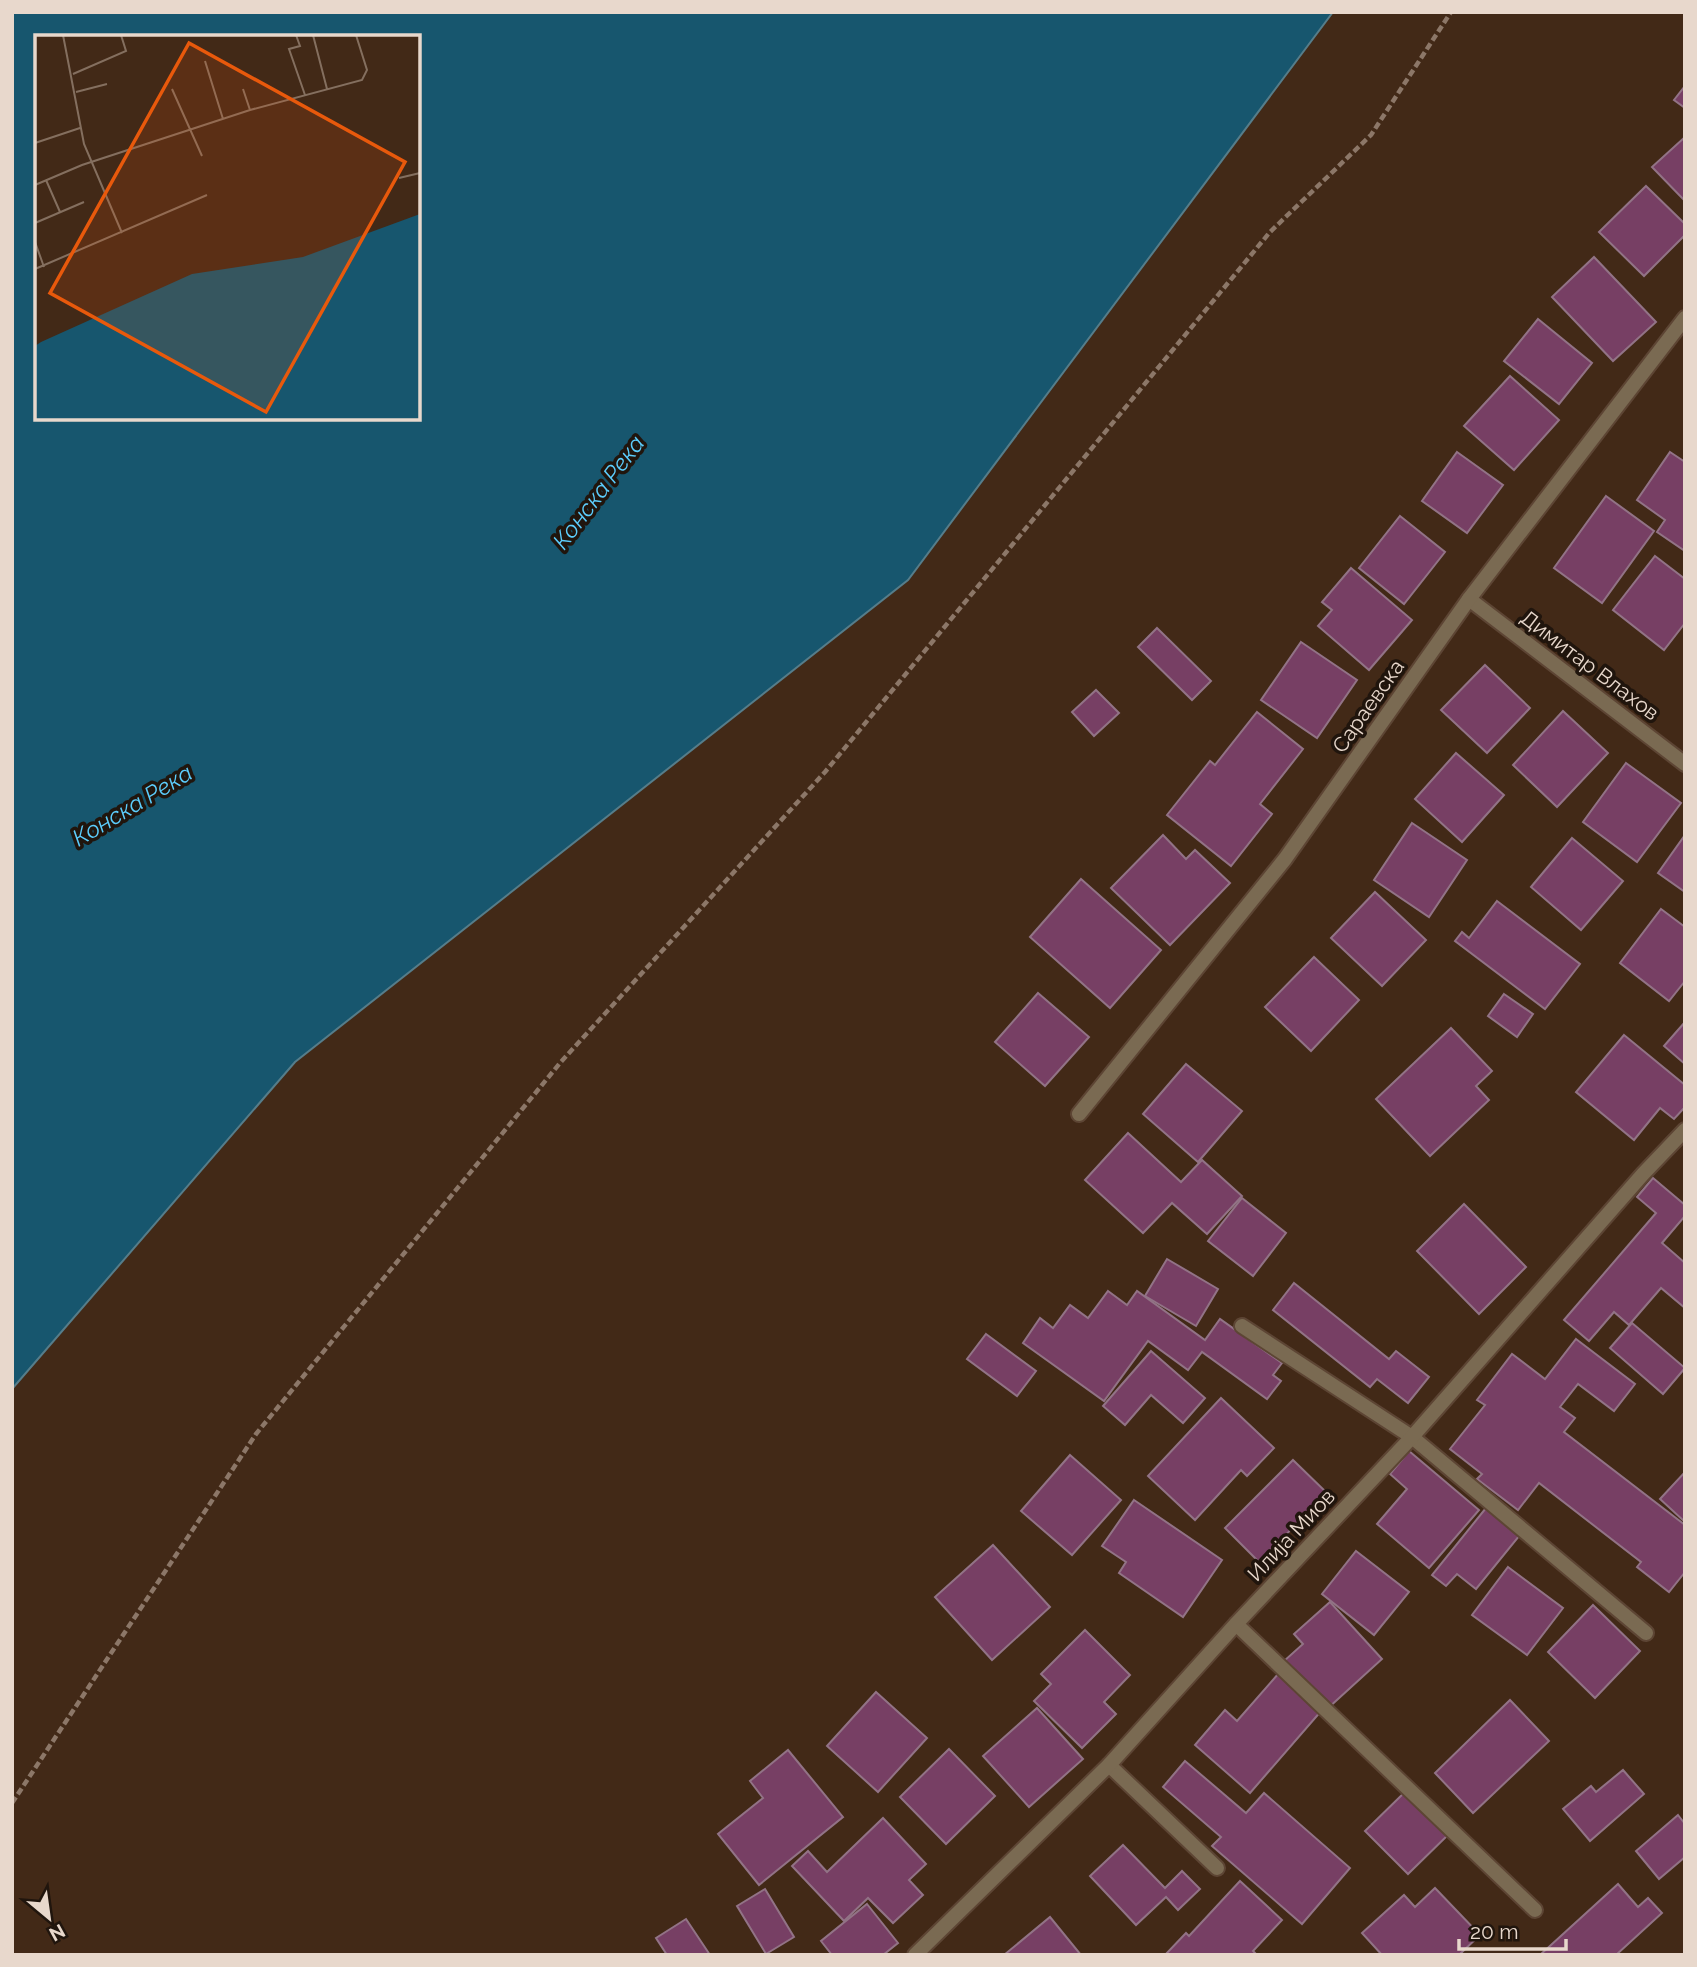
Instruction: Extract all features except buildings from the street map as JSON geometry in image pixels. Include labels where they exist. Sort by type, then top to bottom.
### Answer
[{"type":"street","name":"Сараевска","points":[[1079,1114],[1285,859],[1469,599],[1685,318]]},
{"type":"street","name":"Димитар Влахов","points":[[1469,599],[1685,764]]},
{"type":"street","name":"Илија Миов","points":[[915,1955],[1108,1765],[1412,1437],[1643,1174],[1685,1130]]},
{"type":"street","points":[[1242,1326],[1412,1437],[1646,1633]]},
{"type":"street","points":[[1236,1624],[1535,1910]]},
{"type":"street","points":[[1108,1765],[1217,1868]]},
{"type":"path","points":[[12,1803],[256,1434],[560,1063],[825,772],[1270,232],[1371,135],[1451,12]]},
{"type":"water","name":"Конска Река","points":[[12,12],[1333,12],[908,580],[295,1062],[12,1389]]}]
